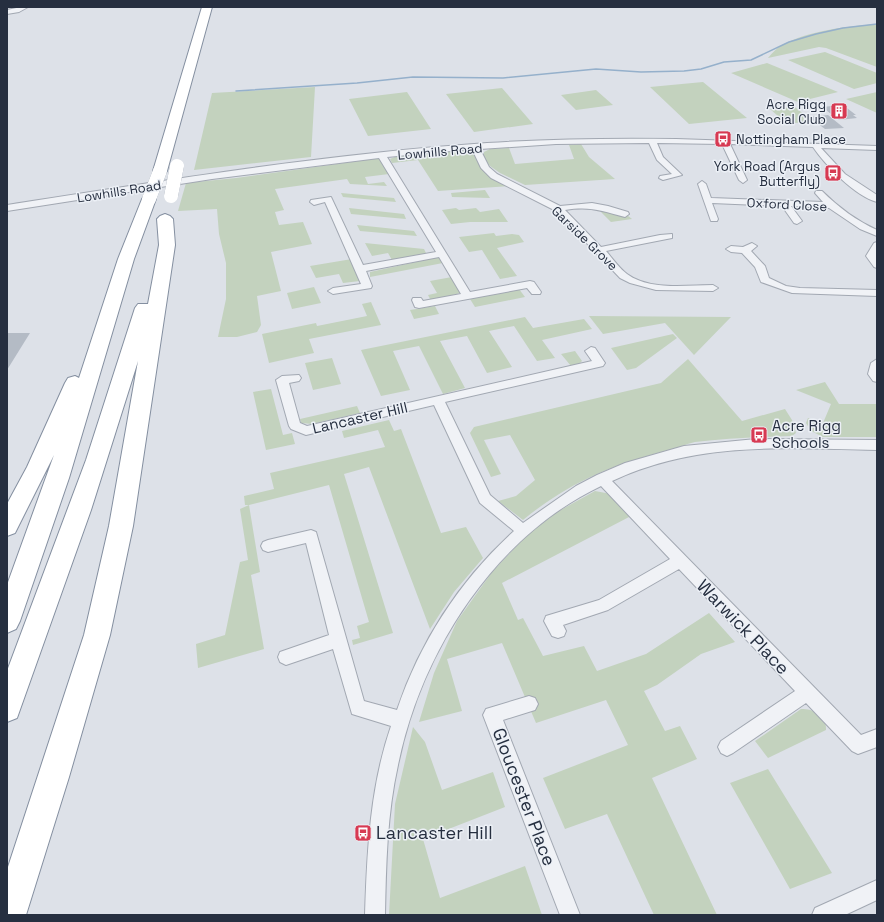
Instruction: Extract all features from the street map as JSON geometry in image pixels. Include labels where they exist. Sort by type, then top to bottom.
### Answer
[{"type":"highway","points":[[7,621],[58,478],[126,259],[160,171],[207,7]]},
{"type":"highway","points":[[200,72],[218,7]]},
{"type":"highway","points":[[7,708],[50,597],[121,386],[144,308],[180,152]]},
{"type":"highway","points":[[9,915],[54,777],[98,627],[121,526],[167,245],[165,219]]},
{"type":"highway","points":[[7,526],[38,467],[78,376],[101,314],[119,284]]},
{"type":"street","points":[[7,12],[17,11],[25,7]]},
{"type":"street","points":[[652,141],[660,158],[678,176],[663,178]]},
{"type":"street","name":"Lowhills Road","points":[[7,208],[214,176],[382,156],[475,147],[556,142],[652,141],[725,142],[877,148]]},
{"type":"street","points":[[725,142],[749,202]]},
{"type":"street","points":[[815,145],[827,163],[845,180],[876,198]]},
{"type":"street","name":"Garside Grove","points":[[475,147],[485,168],[494,176],[559,210],[624,276],[633,282],[648,286],[713,288]]},
{"type":"street","points":[[382,156],[467,296]]},
{"type":"street","points":[[702,184],[714,219]]},
{"type":"street","points":[[819,193],[831,205]]},
{"type":"street","points":[[314,202],[328,199],[367,286],[333,291]]},
{"type":"street","name":"Oxford Close","points":[[708,200],[831,205],[863,226],[877,233]]},
{"type":"street","points":[[786,204],[797,221]]},
{"type":"street","points":[[559,210],[591,205],[610,208],[625,214]]},
{"type":"street","points":[[598,250],[628,245],[650,238],[669,236]]},
{"type":"street","points":[[877,245],[871,256],[877,265]]},
{"type":"street","points":[[731,249],[749,248],[760,266],[765,280],[779,288],[797,292],[838,291],[870,294],[877,293]]},
{"type":"street","points":[[360,268],[442,254]]},
{"type":"street","points":[[417,300],[419,305],[530,284],[536,292]]},
{"type":"street","name":"Lancaster Hill","points":[[295,378],[282,380],[295,426],[306,431],[599,363],[591,351]]},
{"type":"street","points":[[877,364],[874,374],[877,378]]},
{"type":"street","points":[[438,400],[485,499],[522,530]]},
{"type":"street","points":[[374,915],[378,834],[394,744],[401,720],[417,679],[446,620],[484,568],[522,530],[566,499],[602,479],[650,460],[683,452],[726,444],[802,442],[877,444]]},
{"type":"street","name":"Warwick Place","points":[[602,479],[858,745],[877,738]]},
{"type":"street","points":[[268,546],[311,536],[338,640],[358,708],[401,720]]},
{"type":"street","points":[[558,631],[552,621],[603,605],[680,561]]},
{"type":"street","points":[[286,657],[338,640]]},
{"type":"street","points":[[727,747],[807,693]]},
{"type":"street","name":"Gloucester Place","points":[[528,704],[492,714],[570,915]]},
{"type":"street","points":[[822,915],[877,890]]},
{"type":"green space","points":[[877,24],[877,67],[826,48],[819,47],[768,58],[782,45],[804,36],[841,28]]},
{"type":"green space","points":[[825,52],[877,73],[877,83],[854,89],[788,60]]},
{"type":"green space","points":[[767,63],[838,92],[798,102],[731,73]]},
{"type":"green space","points":[[703,82],[747,118],[689,124],[650,87]]},
{"type":"green space","points":[[315,87],[311,157],[194,170],[212,93]]},
{"type":"green space","points":[[502,88],[533,124],[474,132],[446,94]]},
{"type":"green space","points":[[596,90],[613,105],[576,110],[561,95]]},
{"type":"green space","points":[[407,92],[431,129],[368,136],[349,99]]},
{"type":"green space","points":[[877,92],[877,113],[846,99]]},
{"type":"green space","points":[[795,107],[812,121],[787,124],[770,109]]},
{"type":"green space","points":[[581,144],[589,157],[615,179],[525,185],[500,173],[490,166],[483,157],[484,152],[490,149],[509,148],[515,164],[574,159],[569,145]]},
{"type":"green space","points":[[471,149],[482,168],[510,186],[438,191],[418,160],[392,163],[390,159],[397,156]]},
{"type":"green space","points":[[380,158],[389,174],[365,177],[368,184],[384,182],[387,186],[350,184],[347,179],[275,189],[284,210],[275,212],[279,225],[303,222],[312,244],[271,252],[281,291],[257,296],[261,325],[257,332],[237,337],[218,337],[226,299],[226,263],[219,234],[217,209],[178,211],[186,183],[236,178]]},
{"type":"green space","points":[[485,190],[490,198],[452,197],[451,193]]},
{"type":"green space","points":[[341,193],[394,198],[396,202],[343,197]]},
{"type":"green space","points":[[596,207],[627,215],[632,219],[611,222]]},
{"type":"green space","points":[[349,208],[404,214],[406,219],[351,214]]},
{"type":"green space","points":[[456,208],[459,210],[476,208],[480,212],[499,209],[508,222],[470,222],[451,224],[442,210]]},
{"type":"green space","points":[[357,225],[414,231],[417,236],[360,231]]},
{"type":"green space","points":[[494,233],[496,236],[512,234],[519,235],[524,242],[497,248],[517,276],[500,279],[482,250],[469,252],[459,237]]},
{"type":"green space","points":[[365,243],[424,249],[427,255],[392,260],[388,253],[372,256]]},
{"type":"green space","points":[[439,257],[443,263],[370,277],[370,272]]},
{"type":"green space","points":[[352,259],[360,281],[343,283],[339,274],[316,278],[310,266]]},
{"type":"green space","points":[[452,277],[460,290],[460,293],[434,300],[430,299],[428,295],[437,293],[430,281]]},
{"type":"green space","points":[[314,287],[321,303],[292,309],[287,293]]},
{"type":"green space","points":[[519,289],[525,297],[475,307],[470,299]]},
{"type":"green space","points":[[371,302],[381,325],[309,339],[314,353],[269,363],[262,334],[316,323],[317,326],[367,316],[362,304]]},
{"type":"green space","points":[[435,306],[439,314],[414,319],[410,310]]},
{"type":"green space","points":[[589,316],[731,317],[694,355],[665,323],[603,334]]},
{"type":"green space","points":[[525,317],[533,328],[584,319],[592,329],[542,340],[555,358],[537,361],[514,326],[489,331],[512,367],[487,373],[467,336],[440,341],[465,388],[443,394],[419,346],[393,351],[410,390],[381,396],[361,350]]},
{"type":"green space","points":[[673,334],[677,338],[636,368],[627,370],[611,348]]},
{"type":"green space","points":[[575,351],[582,361],[579,364],[571,366],[561,354]]},
{"type":"green space","points":[[332,358],[341,384],[313,390],[305,363]]},
{"type":"green space","points":[[688,359],[742,421],[785,409],[792,420],[796,433],[792,436],[695,442],[629,462],[592,476],[574,485],[557,495],[523,520],[498,501],[516,496],[535,480],[510,435],[484,440],[501,474],[491,477],[470,433],[474,427],[661,383]]},
{"type":"green space","points":[[825,382],[839,404],[877,404],[877,437],[823,437],[811,431],[806,423],[808,418],[823,423],[831,404],[796,390]]},
{"type":"green space","points":[[271,389],[283,435],[292,433],[295,444],[266,450],[253,392]]},
{"type":"green space","points":[[357,406],[360,413],[312,424],[301,423],[300,419]]},
{"type":"green space","points":[[389,420],[394,431],[401,429],[441,533],[466,527],[483,558],[454,592],[430,629],[369,467],[344,474],[393,633],[353,645],[352,640],[360,638],[357,626],[369,622],[329,485],[245,505],[244,496],[274,489],[270,473],[385,447],[378,430],[344,438],[342,431]]},
{"type":"green space","points":[[595,491],[611,494],[631,516],[502,583],[518,620],[523,618],[543,656],[584,646],[597,671],[646,654],[709,613],[735,642],[701,654],[657,685],[644,691],[665,731],[680,726],[697,759],[652,778],[717,915],[654,915],[607,814],[565,829],[543,778],[628,745],[606,700],[536,723],[502,643],[447,659],[462,711],[419,722],[434,673],[457,621],[492,572],[528,534],[557,512]]},
{"type":"green space","points":[[249,505],[260,572],[251,575],[264,649],[198,668],[196,644],[225,635],[240,562],[248,560],[240,509]]},
{"type":"green space","points":[[801,709],[811,710],[819,714],[824,720],[826,730],[768,758],[755,741]]},
{"type":"green space","points":[[413,727],[425,742],[442,790],[493,772],[505,807],[423,839],[440,898],[525,866],[542,915],[389,915],[395,804]]},
{"type":"green space","points":[[768,769],[832,873],[790,889],[730,783]]},
{"type":"building","name":"Acre Rigg Social Club","points":[[843,105],[856,115],[853,115],[857,118],[839,120],[822,107]]},
{"type":"building","points":[[828,115],[844,128],[825,129],[809,117]]},
{"type":"building","points":[[7,333],[30,333],[7,370]]},
{"type":"waterway","points":[[236,91],[357,83],[413,77],[503,78],[596,69],[641,72],[684,71],[701,69],[724,62],[751,60],[789,42],[816,34],[843,28],[877,24]]},
{"type":"place","name":"Acre Rigg Social Club","points":[[839,111]]},
{"type":"place","name":"Nottingham Place","points":[[723,139]]},
{"type":"place","name":"York Road (Argus Butterfly)","points":[[833,173]]},
{"type":"place","name":"Acre Rigg Schools","points":[[759,435]]},
{"type":"place","name":"Lancaster Hill","points":[[363,833]]}]
